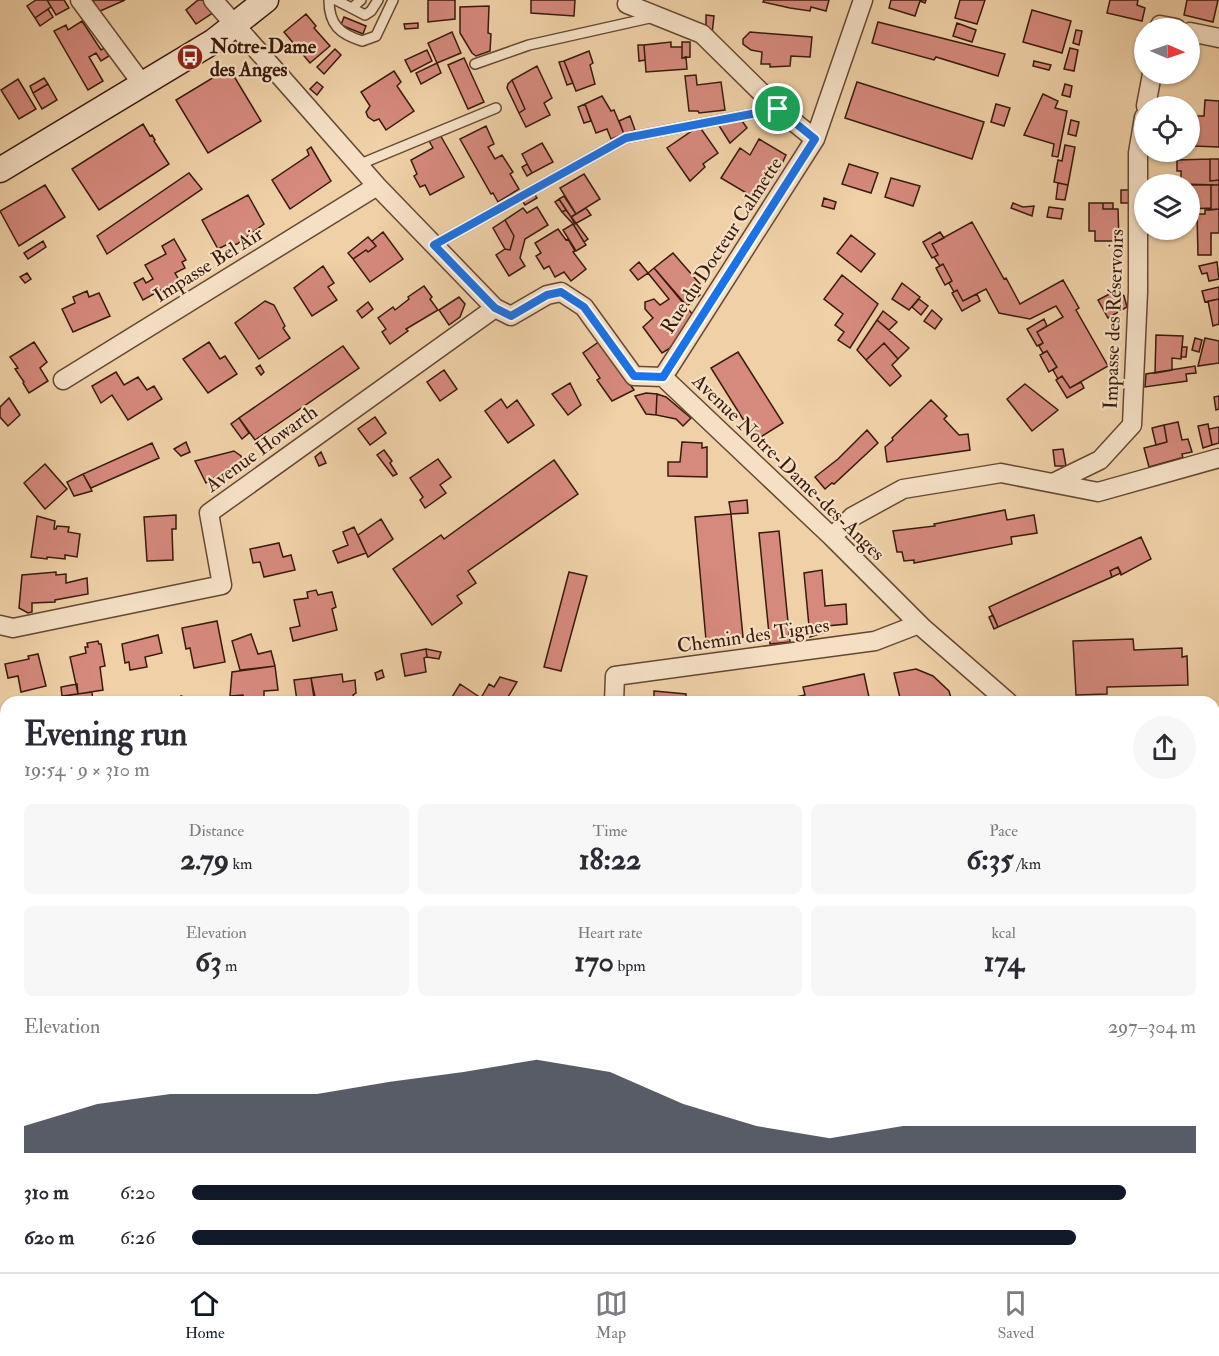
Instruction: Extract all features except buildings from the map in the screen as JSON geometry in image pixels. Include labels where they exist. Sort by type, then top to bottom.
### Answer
[{"type":"street","points":[[80,0],[143,85]]},
{"type":"street","points":[[213,0],[377,186],[495,308]]},
{"type":"street","points":[[0,170],[214,42],[266,0]]},
{"type":"street","name":"Rue du Docteur Calmette","points":[[663,377],[815,139],[863,0]]},
{"type":"street","points":[[642,8],[702,34],[778,109],[815,139]]},
{"type":"street","points":[[1200,34],[1219,38]]},
{"type":"street","name":"Impasse des Réservoirs","points":[[1055,482],[1100,460],[1132,425],[1137,292],[1138,162]]},
{"type":"street","name":"Impasse Bel Air","points":[[63,380],[377,186]]},
{"type":"street","name":"Avenue Notre-Dame-des-Anges","points":[[495,308],[511,316],[547,295],[561,292],[584,307],[634,376],[663,377],[832,537],[919,624],[1001,696]]},
{"type":"street","name":"Avenue Howarth","points":[[0,625],[13,628],[222,585],[209,513],[495,308]]},
{"type":"street","points":[[832,537],[852,517],[903,489],[1001,473],[1098,492],[1219,458]]},
{"type":"street","name":"Chemin des Tignes","points":[[614,696],[615,676],[875,641],[919,624]]},
{"type":"lane","points":[[329,0],[335,25],[348,36],[362,41],[376,36],[393,0]]},
{"type":"lane","points":[[352,8],[361,0]]},
{"type":"lane","points":[[340,1],[365,15],[371,11],[378,0]]},
{"type":"lane","points":[[475,64],[642,8]]},
{"type":"lane","points":[[358,165],[496,108]]},
{"type":"lane","points":[[434,245],[626,138],[778,109]]},
{"type":"place","name":"Notre-Dame des Anges","points":[[190,57]]},
{"type":"route","points":[[778,109],[815,139],[663,377],[634,376],[584,307],[561,292],[547,295],[511,316],[495,308],[434,245],[626,138],[778,109]]}]
